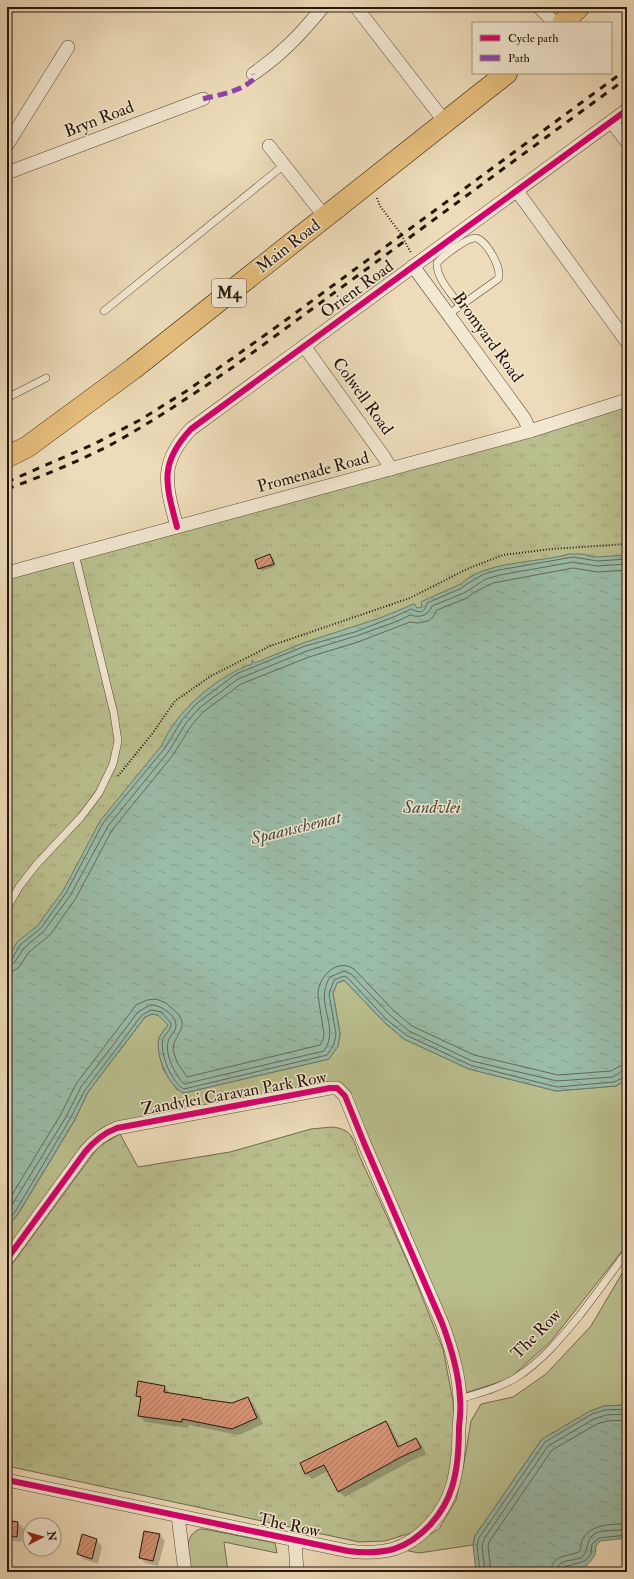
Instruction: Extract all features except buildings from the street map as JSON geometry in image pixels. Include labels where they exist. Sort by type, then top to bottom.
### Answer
[{"type":"main road","points":[[564,22],[579,7]]},
{"type":"main road","name":"Main Road","points":[[9,450],[27,447],[133,369],[506,74]]},
{"type":"street","points":[[253,74],[271,62],[294,41],[323,7]]},
{"type":"street","points":[[356,7],[445,122]]},
{"type":"street","points":[[539,7],[554,22]]},
{"type":"street","points":[[7,145],[68,47]]},
{"type":"street","name":"Bryn Road","points":[[7,173],[203,99]]},
{"type":"street","name":"Orient Road","points":[[177,527],[167,486],[167,470],[180,441],[191,429],[627,110]]},
{"type":"street","points":[[612,122],[627,142]]},
{"type":"street","points":[[269,146],[325,217]]},
{"type":"street","points":[[517,191],[627,342]]},
{"type":"street","name":"Bromyard Road","points":[[415,264],[524,418],[530,431]]},
{"type":"street","name":"Colwell Road","points":[[304,346],[384,457],[391,469]]},
{"type":"street","name":"Promenade Road","points":[[7,573],[530,431],[627,400]]},
{"type":"street","name":"Zandvlei Caravan Park Row","points":[[7,1259],[85,1152],[109,1131],[176,1116],[336,1088],[345,1096],[364,1144],[442,1323],[452,1353],[460,1399]]},
{"type":"street","name":"The Row","points":[[7,1480],[295,1541],[364,1553],[379,1552],[395,1548],[408,1542],[421,1533],[445,1504],[452,1488],[459,1449],[460,1399]]},
{"type":"street","points":[[178,1516],[185,1572]]},
{"type":"street","points":[[295,1541],[297,1572]]},
{"type":"lane","points":[[104,311],[284,165]]},
{"type":"lane","points":[[449,314],[498,279],[500,275],[499,267],[496,262],[483,242],[476,238],[472,238],[462,244],[437,263],[438,272],[441,279],[460,306]]},
{"type":"lane","points":[[7,398],[46,378]]},
{"type":"lane","points":[[7,908],[19,887],[36,865],[81,817],[99,793],[113,764],[118,741],[114,714],[75,554]]},
{"type":"lane","name":"The Row","points":[[460,1399],[505,1384],[531,1367],[550,1350],[564,1334],[595,1296],[627,1251]]},
{"type":"path","points":[[375,193],[380,206],[401,234],[415,264]]},
{"type":"path","points":[[118,776],[152,734],[175,701],[210,676],[270,646],[410,598],[467,569],[503,555],[558,548],[627,544]]},
{"type":"green space","name":"Sandvlei","points":[[627,400],[627,1079],[616,1086],[556,1091],[469,1069],[404,1039],[384,1022],[344,980],[337,983],[333,993],[340,1034],[338,1046],[329,1059],[184,1093],[173,1084],[168,1077],[159,1053],[159,1038],[168,1025],[158,1015],[152,1014],[145,1017],[88,1092],[74,1121],[18,1214],[7,1227],[7,573]]},
{"type":"green space","points":[[345,980],[384,1022],[404,1039],[616,1086],[627,1079],[627,1245],[551,1341],[509,1379],[462,1394],[347,1090],[98,1137],[7,1259],[7,1227],[18,1214],[74,1121],[88,1092],[145,1017],[152,1014],[158,1015],[168,1025],[160,1037],[163,1069],[177,1090],[340,1034],[332,993],[337,983]]},
{"type":"green space","points":[[332,1127],[348,1132],[353,1139],[410,1267],[443,1349],[453,1401],[455,1446],[449,1486],[435,1515],[414,1532],[385,1541],[359,1542],[7,1466],[7,1271],[99,1146],[120,1134],[138,1167],[230,1152],[311,1129]]},
{"type":"green space","points":[[627,1265],[627,1405],[604,1406],[591,1411],[542,1439],[475,1536],[473,1545],[419,1553],[404,1550],[439,1529],[456,1500],[471,1421],[481,1404],[513,1397],[546,1374],[591,1326]]},
{"type":"green space","points":[[200,1529],[275,1543],[277,1553],[224,1542],[228,1572],[191,1572],[188,1554],[189,1542],[194,1532]]},
{"type":"water","name":"Sandvlei","points":[[569,554],[581,554],[597,557],[627,555],[627,1079],[616,1086],[556,1091],[469,1069],[404,1039],[384,1022],[344,980],[337,983],[333,993],[340,1034],[338,1046],[329,1059],[184,1093],[173,1084],[168,1077],[159,1053],[159,1038],[168,1025],[158,1015],[152,1014],[145,1017],[88,1092],[74,1121],[18,1214],[7,1227],[7,959],[17,942],[37,926],[63,891],[100,821],[162,745],[168,732],[187,708],[199,696],[225,677],[252,664],[252,660],[255,663],[303,643],[380,618],[414,604],[417,608],[422,607],[421,602],[461,584],[471,576],[483,571],[512,564]]},
{"type":"water","points":[[627,1405],[627,1538],[600,1541],[596,1546],[595,1555],[587,1565],[566,1571],[517,1573],[476,1572],[473,1545],[475,1536],[542,1439],[590,1411],[604,1406]]},
{"type":"railway","points":[[7,482],[94,444],[140,420],[188,390],[286,320],[627,69]]},
{"type":"railway","points":[[7,489],[61,468],[101,450],[189,397],[233,367],[627,78]]},
{"type":"marked path","points":[[203,99],[243,87],[254,79],[253,74]]},
{"type":"cycle path","points":[[177,527],[168,487],[169,464],[173,453],[191,429],[627,110]]},
{"type":"cycle path","points":[[7,1259],[85,1152],[108,1132],[117,1128],[330,1088],[337,1088],[345,1096],[442,1323],[456,1370],[460,1406],[456,1472],[452,1487],[443,1507],[422,1533],[404,1545],[383,1551],[348,1551],[7,1480]]},
{"type":"water label","name":"Spaanschemat","points":[[296,828]]}]
